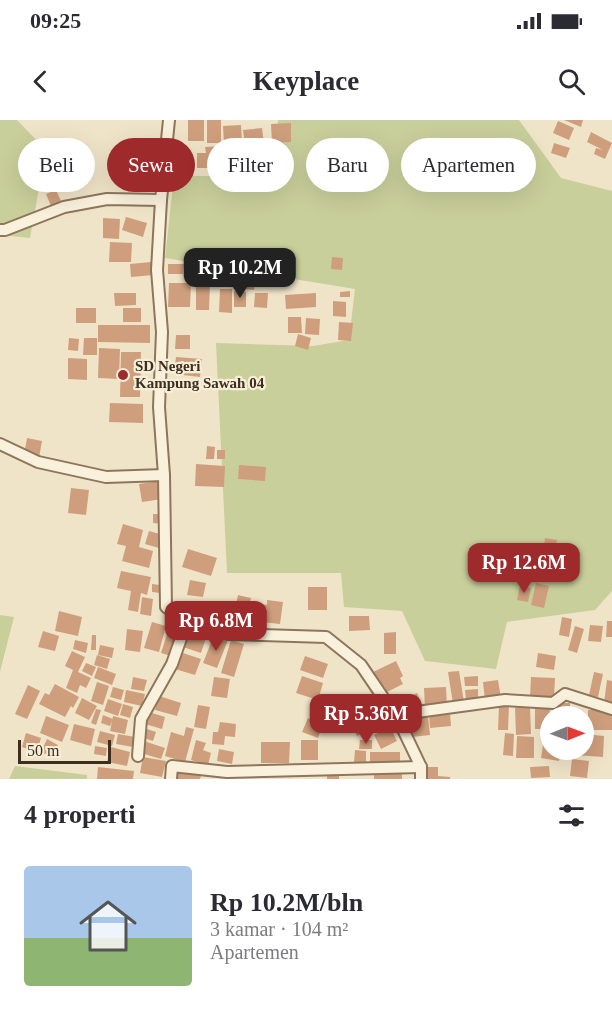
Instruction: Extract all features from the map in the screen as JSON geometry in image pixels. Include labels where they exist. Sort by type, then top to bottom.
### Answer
[{"type":"street","points":[[169,120],[160,200],[158,270],[162,332],[159,407],[165,475],[166,607],[187,621],[229,634],[326,637],[361,665],[399,721],[421,767],[421,779]]},
{"type":"street","points":[[0,230],[64,207],[107,199],[160,200]]},
{"type":"street","points":[[0,444],[38,462],[106,477],[165,475]]},
{"type":"street","points":[[138,756],[141,719],[172,664],[187,621]]},
{"type":"street","points":[[399,721],[417,712],[505,700],[553,703],[565,694],[612,709]]},
{"type":"street","points":[[171,779],[172,766],[226,772],[421,767]]},
{"type":"green space","points":[[0,120],[17,120],[34,138],[18,138],[18,192],[38,192],[30,238],[0,235]]},
{"type":"green space","points":[[278,120],[519,120],[532,138],[401,138],[401,192],[536,192],[536,143],[561,178],[612,191],[612,591],[595,610],[507,622],[496,669],[425,661],[402,611],[344,607],[341,573],[227,573],[216,343],[313,346],[349,340],[355,289],[165,258],[172,192],[195,192],[195,176],[207,176],[207,192],[294,192],[294,138],[277,138]]},
{"type":"green space","points":[[0,615],[14,617],[0,672]]},
{"type":"green space","points":[[15,766],[87,775],[87,779],[9,779]]},
{"type":"building","points":[[188,120],[204,120],[204,141],[188,138]]},
{"type":"building","points":[[207,120],[221,120],[221,138],[207,138]]},
{"type":"building","points":[[564,120],[583,120],[581,127]]},
{"type":"building","points":[[558,121],[574,128],[569,140],[553,133]]},
{"type":"building","points":[[291,123],[291,138],[272,138],[271,124]]},
{"type":"building","points":[[241,125],[242,138],[224,138],[223,126]]},
{"type":"building","points":[[262,128],[263,138],[244,138],[243,130]]},
{"type":"building","points":[[591,132],[612,143],[605,159],[594,154],[596,148],[603,150],[587,142]]},
{"type":"building","points":[[554,143],[570,148],[566,158],[551,153]]},
{"type":"building","points":[[205,147],[207,147],[207,168],[197,168],[197,153],[206,153]]},
{"type":"building","points":[[57,192],[61,201],[51,206],[46,194]]},
{"type":"building","points":[[126,217],[147,223],[143,237],[122,230]]},
{"type":"building","points":[[103,218],[120,219],[119,239],[103,238]]},
{"type":"building","points":[[110,242],[132,243],[131,262],[109,262]]},
{"type":"building","points":[[332,257],[343,258],[342,270],[331,269]]},
{"type":"building","points":[[151,262],[153,275],[131,277],[130,264]]},
{"type":"building","points":[[168,264],[184,264],[183,274],[168,274]]},
{"type":"building","points":[[242,266],[267,266],[267,275],[242,275]]},
{"type":"building","points":[[236,276],[256,278],[254,290],[234,288]]},
{"type":"building","points":[[169,283],[191,283],[190,307],[168,307]]},
{"type":"building","points":[[196,284],[210,284],[209,310],[196,310]]},
{"type":"building","points":[[220,289],[232,289],[232,313],[219,312]]},
{"type":"building","points":[[234,291],[246,292],[246,307],[234,307]]},
{"type":"building","points":[[350,291],[350,297],[340,297],[340,292]]},
{"type":"building","points":[[114,293],[136,293],[136,305],[115,306]]},
{"type":"building","points":[[255,293],[268,293],[267,308],[254,307]]},
{"type":"building","points":[[316,293],[316,307],[286,309],[285,295]]},
{"type":"building","points":[[333,301],[346,302],[346,317],[333,316]]},
{"type":"building","points":[[76,308],[96,308],[96,323],[76,323]]},
{"type":"building","points":[[123,308],[141,308],[141,322],[123,322]]},
{"type":"building","points":[[288,317],[301,317],[302,333],[288,333]]},
{"type":"building","points":[[306,318],[320,319],[319,335],[305,334]]},
{"type":"building","points":[[339,322],[353,323],[351,341],[338,340]]},
{"type":"building","points":[[98,325],[150,325],[150,343],[98,342]]},
{"type":"building","points":[[298,334],[311,338],[308,350],[295,346]]},
{"type":"building","points":[[176,335],[190,335],[190,349],[175,349]]},
{"type":"building","points":[[69,338],[79,339],[78,351],[68,350]]},
{"type":"building","points":[[84,338],[97,338],[97,355],[83,355]]},
{"type":"building","points":[[99,348],[120,349],[119,379],[98,378]]},
{"type":"building","points":[[121,352],[141,352],[140,397],[120,397]]},
{"type":"building","points":[[176,357],[202,359],[200,377],[174,374]]},
{"type":"building","points":[[68,358],[87,359],[87,380],[68,379]]},
{"type":"building","points":[[110,403],[143,404],[143,423],[109,422]]},
{"type":"building","points":[[27,438],[42,441],[39,458],[24,455]]},
{"type":"building","points":[[207,446],[215,447],[214,459],[206,459]]},
{"type":"building","points":[[217,450],[225,450],[225,459],[217,459]]},
{"type":"building","points":[[196,464],[225,466],[224,487],[195,486]]},
{"type":"building","points":[[239,465],[266,467],[265,481],[238,479]]},
{"type":"building","points":[[160,481],[162,499],[142,502],[139,484]]},
{"type":"building","points":[[71,488],[89,490],[86,515],[68,513]]},
{"type":"building","points":[[153,514],[163,514],[163,524],[153,523]]},
{"type":"building","points":[[123,524],[143,530],[139,547],[153,551],[149,568],[122,561],[126,546],[117,544]]},
{"type":"building","points":[[149,531],[163,535],[159,548],[145,544]]},
{"type":"building","points":[[545,538],[557,540],[555,549],[544,547]]},
{"type":"building","points":[[188,549],[217,558],[211,576],[182,567]]},
{"type":"building","points":[[526,566],[540,567],[539,580],[525,579]]},
{"type":"building","points":[[121,571],[151,577],[147,595],[141,593],[138,612],[128,610],[131,591],[117,588]]},
{"type":"building","points":[[190,580],[206,583],[203,597],[187,595]]},
{"type":"building","points":[[536,583],[549,586],[544,608],[531,605]]},
{"type":"building","points":[[152,584],[160,585],[160,593],[152,592]]},
{"type":"building","points":[[520,586],[531,588],[528,602],[517,600]]},
{"type":"building","points":[[308,587],[327,587],[327,610],[308,610]]},
{"type":"building","points":[[238,595],[251,598],[247,616],[234,614]]},
{"type":"building","points":[[142,597],[153,599],[151,616],[140,614]]},
{"type":"building","points":[[267,600],[283,602],[280,624],[252,621],[255,603],[267,605]]},
{"type":"building","points":[[201,605],[222,609],[219,623],[198,619]]},
{"type":"building","points":[[59,611],[82,617],[78,636],[55,631]]},
{"type":"building","points":[[349,616],[369,616],[370,630],[349,631]]},
{"type":"building","points":[[562,617],[572,619],[569,637],[559,635]]},
{"type":"building","points":[[607,621],[612,621],[612,637],[606,637]]},
{"type":"building","points":[[152,622],[166,626],[159,652],[144,648]]},
{"type":"building","points":[[590,625],[603,626],[601,642],[588,641]]},
{"type":"building","points":[[575,626],[584,629],[577,653],[568,650]]},
{"type":"building","points":[[169,628],[178,631],[171,656],[161,653]]},
{"type":"building","points":[[186,628],[207,635],[201,653],[180,646]]},
{"type":"building","points":[[127,629],[143,631],[140,652],[125,650]]},
{"type":"building","points":[[43,631],[59,636],[55,651],[38,647]]},
{"type":"building","points":[[396,632],[396,654],[384,654],[384,633]]},
{"type":"building","points":[[92,635],[96,635],[96,650],[91,650]]},
{"type":"building","points":[[214,635],[228,640],[217,668],[203,663]]},
{"type":"building","points":[[75,640],[88,643],[86,653],[73,649]]},
{"type":"building","points":[[231,640],[244,644],[234,677],[221,673]]},
{"type":"building","points":[[100,645],[114,648],[112,658],[98,655]]},
{"type":"building","points":[[72,651],[85,657],[78,672],[91,678],[86,688],[80,685],[77,693],[66,688],[73,670],[65,666]]},
{"type":"building","points":[[180,652],[201,659],[195,675],[175,669]]},
{"type":"building","points":[[538,653],[556,656],[554,670],[536,667]]},
{"type":"building","points":[[97,655],[110,659],[107,669],[94,665]]},
{"type":"building","points":[[305,656],[328,664],[323,678],[300,670]]},
{"type":"building","points":[[396,661],[403,676],[400,678],[403,684],[387,692],[384,686],[381,687],[373,672]]},
{"type":"building","points":[[86,663],[96,667],[92,676],[82,671]]},
{"type":"building","points":[[98,667],[116,674],[112,685],[94,678]]},
{"type":"building","points":[[459,671],[464,702],[453,704],[448,672]]},
{"type":"building","points":[[594,672],[603,674],[598,697],[589,695]]},
{"type":"building","points":[[302,676],[323,683],[318,700],[296,693]]},
{"type":"building","points":[[478,676],[478,686],[465,686],[464,677]]},
{"type":"building","points":[[133,677],[147,680],[144,691],[131,689]]},
{"type":"building","points":[[214,677],[230,679],[227,698],[211,696]]},
{"type":"building","points":[[531,677],[555,678],[554,698],[530,697]]},
{"type":"building","points":[[498,680],[501,698],[485,700],[483,682]]},
{"type":"building","points":[[607,680],[612,681],[612,704],[604,703]]},
{"type":"building","points":[[97,682],[109,686],[103,705],[91,701]]},
{"type":"building","points":[[55,684],[79,697],[65,717],[39,704],[45,693],[49,695]]},
{"type":"building","points":[[28,685],[40,691],[27,719],[15,714]]},
{"type":"building","points":[[113,687],[124,690],[121,700],[110,697]]},
{"type":"building","points":[[446,687],[447,708],[425,709],[424,688]]},
{"type":"building","points":[[478,689],[478,699],[466,700],[465,690]]},
{"type":"building","points":[[126,690],[145,694],[142,706],[124,702]]},
{"type":"building","points":[[417,693],[423,708],[398,718],[392,704]]},
{"type":"building","points":[[159,696],[181,703],[177,716],[155,710]]},
{"type":"building","points":[[362,696],[367,708],[350,715],[345,703]]},
{"type":"building","points":[[82,698],[97,706],[89,720],[75,713]]},
{"type":"building","points":[[108,699],[122,704],[118,716],[104,711]]},
{"type":"building","points":[[557,703],[570,703],[570,706],[557,706]]},
{"type":"building","points":[[123,704],[133,707],[130,718],[120,715]]},
{"type":"building","points":[[198,705],[210,707],[206,729],[194,727]]},
{"type":"building","points":[[499,705],[509,705],[508,730],[498,730]]},
{"type":"building","points":[[535,706],[540,706],[540,729],[535,729]]},
{"type":"building","points":[[376,707],[384,723],[357,736],[350,720]]},
{"type":"building","points":[[530,707],[531,734],[516,735],[515,708]]},
{"type":"building","points":[[96,709],[101,710],[96,725],[91,723]]},
{"type":"building","points":[[594,710],[612,710],[612,730],[594,730]]},
{"type":"building","points":[[149,712],[165,717],[162,729],[145,724]]},
{"type":"building","points":[[450,713],[451,726],[430,728],[429,714]]},
{"type":"building","points":[[103,715],[113,719],[110,726],[101,723]]},
{"type":"building","points":[[46,716],[69,725],[62,742],[40,733]]},
{"type":"building","points":[[113,716],[128,720],[125,734],[110,731]]},
{"type":"building","points":[[428,716],[430,735],[412,737],[410,718]]},
{"type":"building","points":[[308,718],[323,724],[318,738],[302,732]]},
{"type":"building","points":[[220,722],[236,724],[235,737],[225,736],[224,745],[212,744],[213,732],[218,732]]},
{"type":"building","points":[[74,724],[95,729],[91,746],[70,740]]},
{"type":"building","points":[[186,727],[194,729],[185,762],[165,756],[171,732],[184,736]]},
{"type":"building","points":[[390,727],[397,741],[381,749],[374,735]]},
{"type":"building","points":[[144,728],[156,732],[153,741],[141,737]]},
{"type":"building","points":[[100,731],[115,735],[112,746],[97,742]]},
{"type":"building","points":[[26,733],[41,738],[37,752],[22,747]]},
{"type":"building","points":[[505,733],[514,734],[513,756],[503,755]]},
{"type":"building","points":[[118,734],[135,737],[133,747],[116,744]]},
{"type":"building","points":[[594,735],[604,736],[603,757],[594,756]]},
{"type":"building","points":[[517,736],[534,737],[534,758],[516,758]]},
{"type":"building","points":[[47,739],[58,745],[52,757],[41,752]]},
{"type":"building","points":[[196,740],[206,743],[203,750],[211,753],[208,765],[191,760]]},
{"type":"building","points":[[301,740],[318,740],[318,760],[301,760]]},
{"type":"building","points":[[360,740],[372,740],[372,749],[359,749]]},
{"type":"building","points":[[144,741],[165,748],[161,759],[141,753]]},
{"type":"building","points":[[261,742],[290,742],[289,763],[261,763]]},
{"type":"building","points":[[95,746],[107,748],[106,756],[94,754]]},
{"type":"building","points":[[111,747],[130,752],[127,766],[107,762]]},
{"type":"building","points":[[219,749],[234,752],[232,764],[217,761]]},
{"type":"building","points":[[355,750],[366,751],[366,762],[354,762]]},
{"type":"building","points":[[370,752],[400,752],[400,765],[370,765]]},
{"type":"building","points":[[143,757],[166,761],[162,777],[140,773]]},
{"type":"building","points":[[572,760],[589,761],[587,778],[570,776]]},
{"type":"building","points":[[549,766],[550,777],[531,778],[530,767]]},
{"type":"building","points":[[98,767],[134,771],[133,779],[97,779]]},
{"type":"building","points":[[178,767],[202,773],[200,779],[175,779]]},
{"type":"building","points":[[428,767],[438,767],[438,776],[450,777],[450,779],[423,779],[423,775],[428,776]]},
{"type":"building","points":[[374,770],[402,770],[402,779],[374,779]]},
{"type":"building","points":[[327,774],[339,774],[339,779],[327,779]]},
{"type":"place","name":"SD Negeri Kampung Sawah 04","points":[[123,375]]}]
